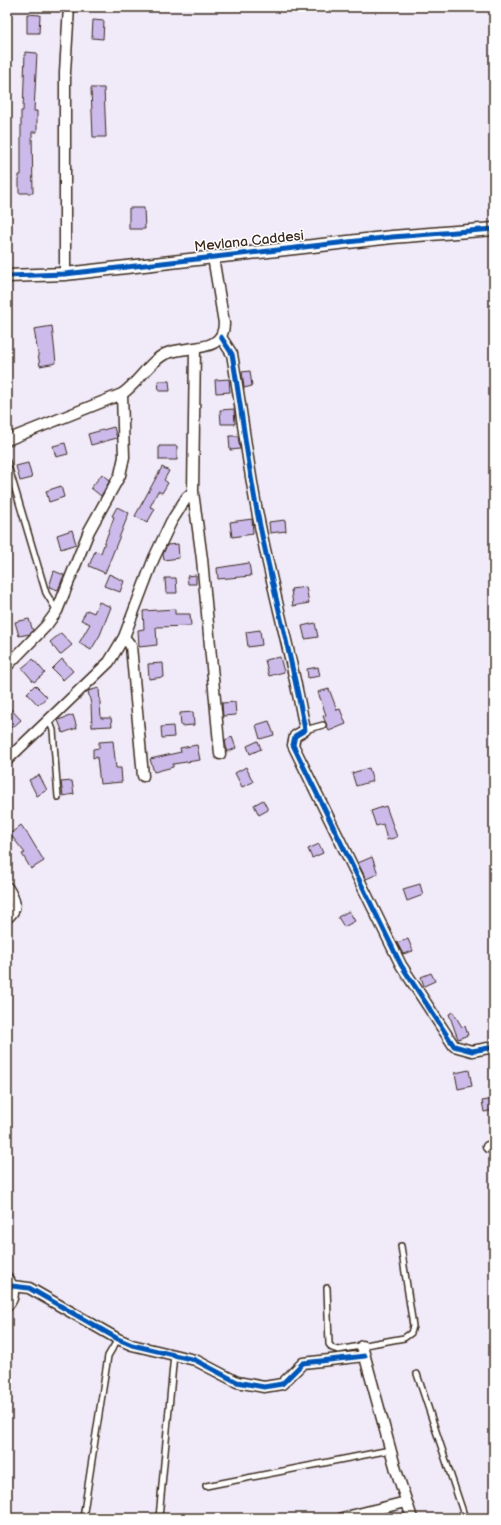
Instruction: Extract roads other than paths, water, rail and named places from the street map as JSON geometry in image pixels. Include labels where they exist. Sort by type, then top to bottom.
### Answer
[{"type":"street","points":[[66,274],[65,72],[69,7]]},
{"type":"street","name":"Mevlana Caddesi","points":[[7,276],[66,274],[392,237],[494,229]]},
{"type":"street","points":[[7,440],[122,394],[130,389],[163,354],[213,344],[221,337],[224,323],[213,257]]},
{"type":"street","points":[[221,337],[232,354],[257,509],[305,730],[295,736],[293,745],[401,964],[454,1046],[472,1051],[494,1047]]},
{"type":"street","points":[[195,348],[193,492],[202,559],[220,754]]},
{"type":"street","points":[[7,666],[46,626],[57,611],[89,531],[120,475],[124,457],[122,394]]},
{"type":"street","points":[[7,760],[109,662],[124,637],[154,558],[171,522],[187,497],[193,492]]},
{"type":"street","points":[[124,637],[131,646],[143,776]]},
{"type":"street","points":[[7,886],[15,903],[14,911],[7,918]]},
{"type":"street","points":[[10,1282],[29,1288],[118,1339],[139,1347],[195,1360],[237,1382],[264,1387],[282,1384],[303,1363],[365,1356]]},
{"type":"street","points":[[7,1306],[13,1295],[10,1282]]},
{"type":"street","points":[[362,1346],[390,1450],[412,1518]]},
{"type":"street","points":[[342,1518],[406,1502]]},
{"type":"lane","points":[[7,462],[46,593],[57,611]]},
{"type":"lane","points":[[49,720],[53,730],[58,797]]},
{"type":"lane","points":[[305,730],[323,725]]},
{"type":"lane","points":[[327,1288],[330,1346],[338,1350],[404,1338],[412,1330],[401,1246]]},
{"type":"lane","points":[[83,1518],[108,1356],[118,1339]]},
{"type":"lane","points":[[159,1518],[174,1354]]},
{"type":"lane","points":[[417,1374],[465,1518]]},
{"type":"lane","points":[[206,1486],[390,1450]]}]
